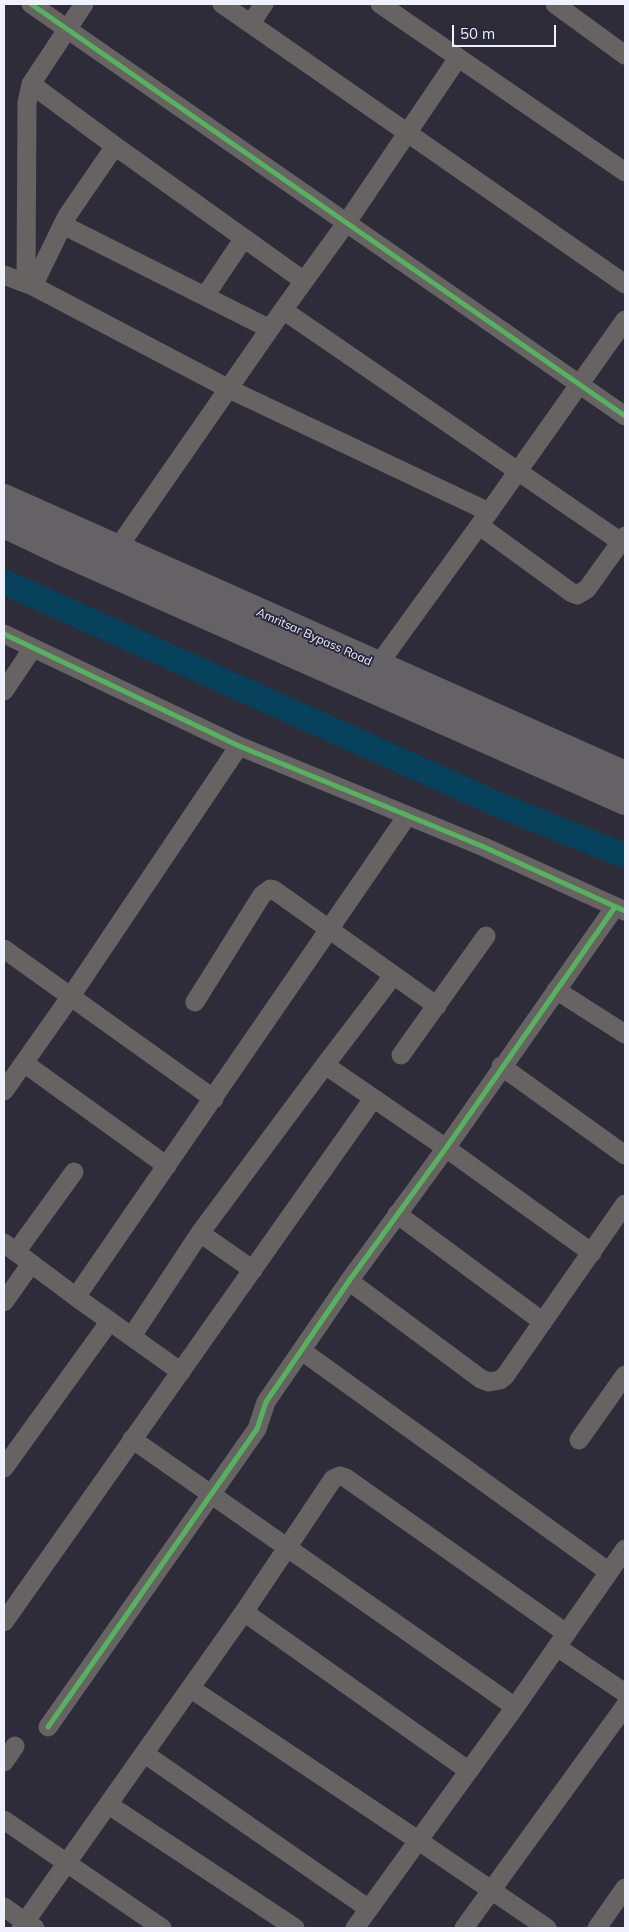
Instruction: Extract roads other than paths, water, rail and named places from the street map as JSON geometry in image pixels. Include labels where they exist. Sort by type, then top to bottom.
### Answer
[{"type":"highway","name":"Amritsar Bypass Road","points":[[4,498],[625,775]]},
{"type":"highway","name":"Amritsar Bypass Road","points":[[4,524],[62,552],[625,801]]},
{"type":"street","points":[[31,4],[625,416]]},
{"type":"street","points":[[30,285],[27,103],[31,84],[84,4]]},
{"type":"street","points":[[222,4],[409,132],[625,284]]},
{"type":"street","points":[[251,23],[264,4]]},
{"type":"street","points":[[380,4],[625,172]]},
{"type":"street","points":[[555,4],[625,55]]},
{"type":"street","points":[[117,549],[304,280],[347,222],[458,58]]},
{"type":"street","points":[[31,84],[304,280]]},
{"type":"street","points":[[30,285],[62,225],[115,146]]},
{"type":"street","points":[[62,225],[270,329]]},
{"type":"street","points":[[205,296],[244,238]]},
{"type":"street","points":[[4,275],[30,285],[485,519],[572,593],[577,594],[587,589],[623,539],[517,471],[283,310]]},
{"type":"street","points":[[378,665],[485,519],[625,320]]},
{"type":"street","points":[[4,634],[239,746],[484,847],[620,909],[556,990],[501,1066],[446,1148],[349,1281],[266,1402],[257,1429],[48,1727]]},
{"type":"street","points":[[4,691],[33,648]]},
{"type":"street","points":[[4,1091],[71,996],[239,746]]},
{"type":"street","points":[[76,1297],[407,816]]},
{"type":"street","points":[[195,1002],[262,895],[267,890],[274,890],[437,1006]]},
{"type":"street","points":[[401,1055],[486,936]]},
{"type":"street","points":[[4,951],[71,996],[214,1099]]},
{"type":"street","points":[[132,1336],[200,1233],[393,976]]},
{"type":"street","points":[[556,990],[625,1034]]},
{"type":"street","points":[[24,1063],[167,1166]]},
{"type":"street","points":[[325,1065],[446,1148],[592,1253]]},
{"type":"street","points":[[501,1066],[625,1155]]},
{"type":"street","points":[[4,1622],[373,1099]]},
{"type":"street","points":[[74,1172],[10,1248],[181,1372]]},
{"type":"street","points":[[349,1281],[481,1379],[489,1382],[500,1380],[505,1376],[625,1204]]},
{"type":"street","points":[[397,1214],[543,1322]]},
{"type":"street","points":[[200,1233],[252,1270]]},
{"type":"street","points":[[4,1302],[31,1264]]},
{"type":"street","points":[[4,1468],[110,1321]]},
{"type":"street","points":[[302,1350],[609,1572]]},
{"type":"street","points":[[579,1440],[625,1375]]},
{"type":"street","points":[[132,1439],[515,1707]]},
{"type":"street","points":[[4,1906],[27,1926],[66,1864],[244,1612],[333,1479],[343,1476],[562,1640],[625,1693]]},
{"type":"street","points":[[355,1928],[515,1707],[625,1549]]},
{"type":"street","points":[[244,1612],[469,1771]]},
{"type":"street","points":[[190,1688],[419,1840],[547,1928]]},
{"type":"street","points":[[464,1928],[625,1706]]},
{"type":"street","points":[[4,1762],[15,1746]]},
{"type":"street","points":[[145,1754],[369,1909]]},
{"type":"street","points":[[109,1805],[295,1928]]},
{"type":"street","points":[[4,1820],[162,1928]]},
{"type":"street","points":[[597,1928],[625,1888]]},
{"type":"waterway","points":[[4,582],[506,808],[625,856]]}]
